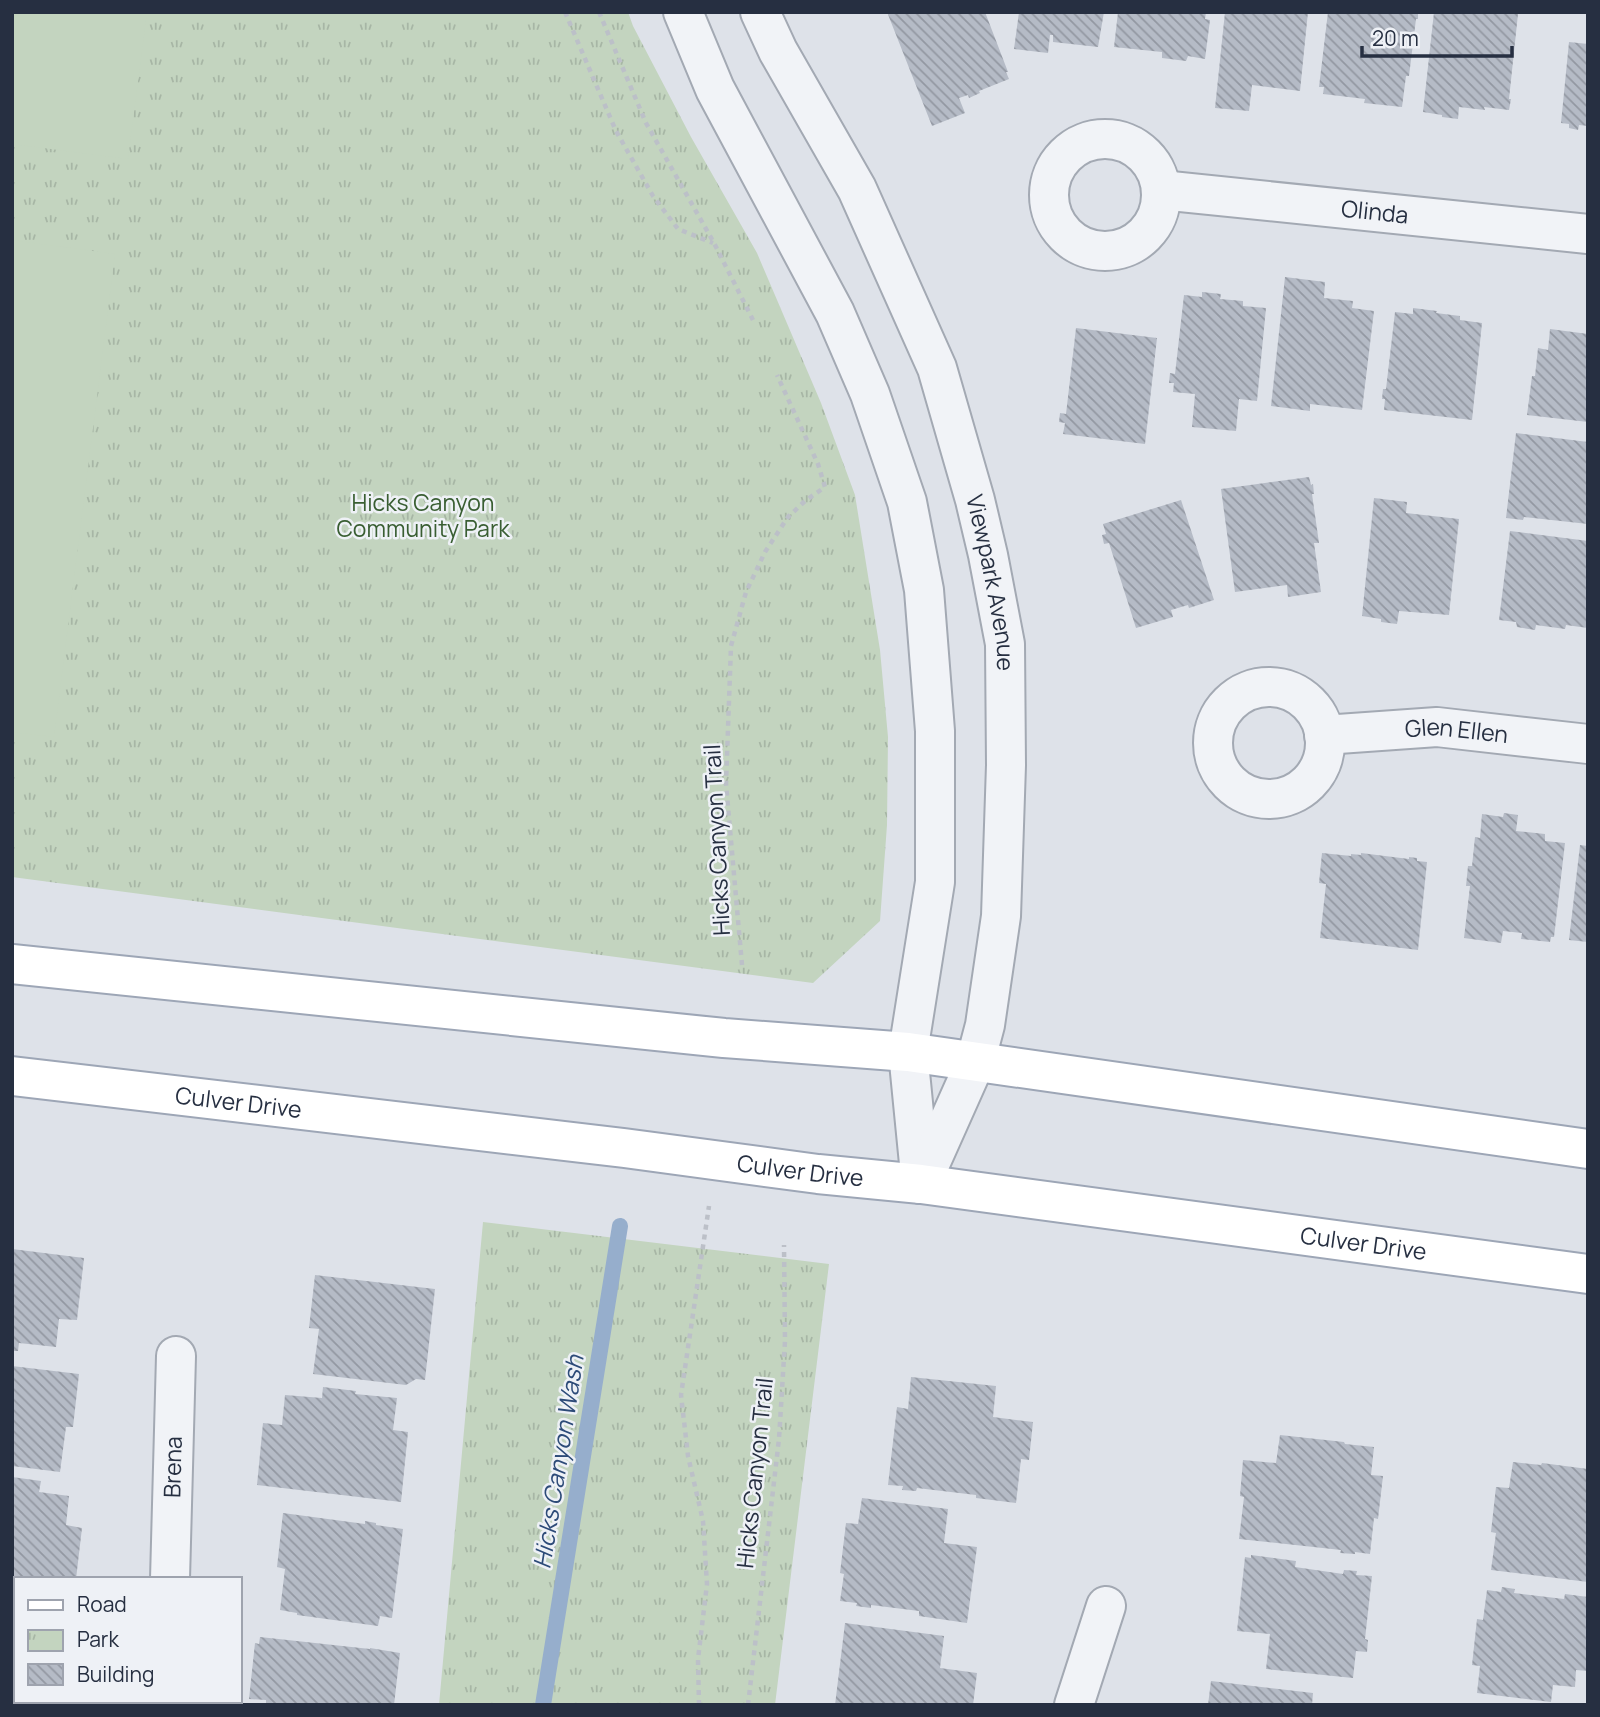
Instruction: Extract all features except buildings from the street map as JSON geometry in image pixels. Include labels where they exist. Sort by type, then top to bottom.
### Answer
[{"type":"main road","points":[[12,964],[724,1038],[908,1052],[1588,1149]]},
{"type":"main road","name":"Culver Drive","points":[[12,1076],[610,1146],[818,1174],[921,1184],[1588,1273]]},
{"type":"street","points":[[683,12],[715,89],[835,313],[870,394],[907,502],[924,590],[935,731],[935,882],[908,1052],[921,1184]]},
{"type":"street","name":"Viewpark Avenue","points":[[760,12],[778,51],[857,190],[937,368],[975,500],[1005,644],[1006,765],[1001,916],[985,1025],[975,1063],[921,1184]]},
{"type":"street","name":"Olinda","points":[[1161,191],[1588,234]]},
{"type":"street","name":"Glen Ellen","points":[[1324,735],[1437,727],[1588,744]]},
{"type":"street","name":"Brena","points":[[170,1577],[176,1356]]},
{"type":"street","points":[[1074,1705],[1106,1606]]},
{"type":"path","points":[[565,12],[616,131],[653,196],[678,229],[714,243]]},
{"type":"path","points":[[599,12],[646,123],[714,243],[753,320]]},
{"type":"path","name":"Hicks Canyon Trail","points":[[742,965],[726,784],[731,646],[746,592],[765,552],[788,517],[825,486],[818,464],[777,375]]},
{"type":"path","name":"Hicks Canyon Trail","points":[[699,1705],[698,1659],[707,1584],[703,1521],[688,1456],[681,1395],[715,1160]]},
{"type":"path","name":"Hicks Canyon Trail","points":[[748,1705],[779,1439],[785,1341],[784,1245]]},
{"type":"green space","name":"Hicks Canyon Community Park","points":[[12,12],[628,12],[691,137],[757,253],[821,403],[855,495],[880,650],[888,737],[887,825],[880,921],[813,983],[12,877]]},
{"type":"green space","points":[[12,12],[147,12],[128,159],[12,144]]},
{"type":"green space","points":[[12,240],[115,254],[54,737],[12,732]]},
{"type":"green space","points":[[483,1222],[829,1264],[775,1705],[439,1705]]},
{"type":"waterway","name":"Hicks Canyon Wash","points":[[543,1705],[620,1226]]}]
